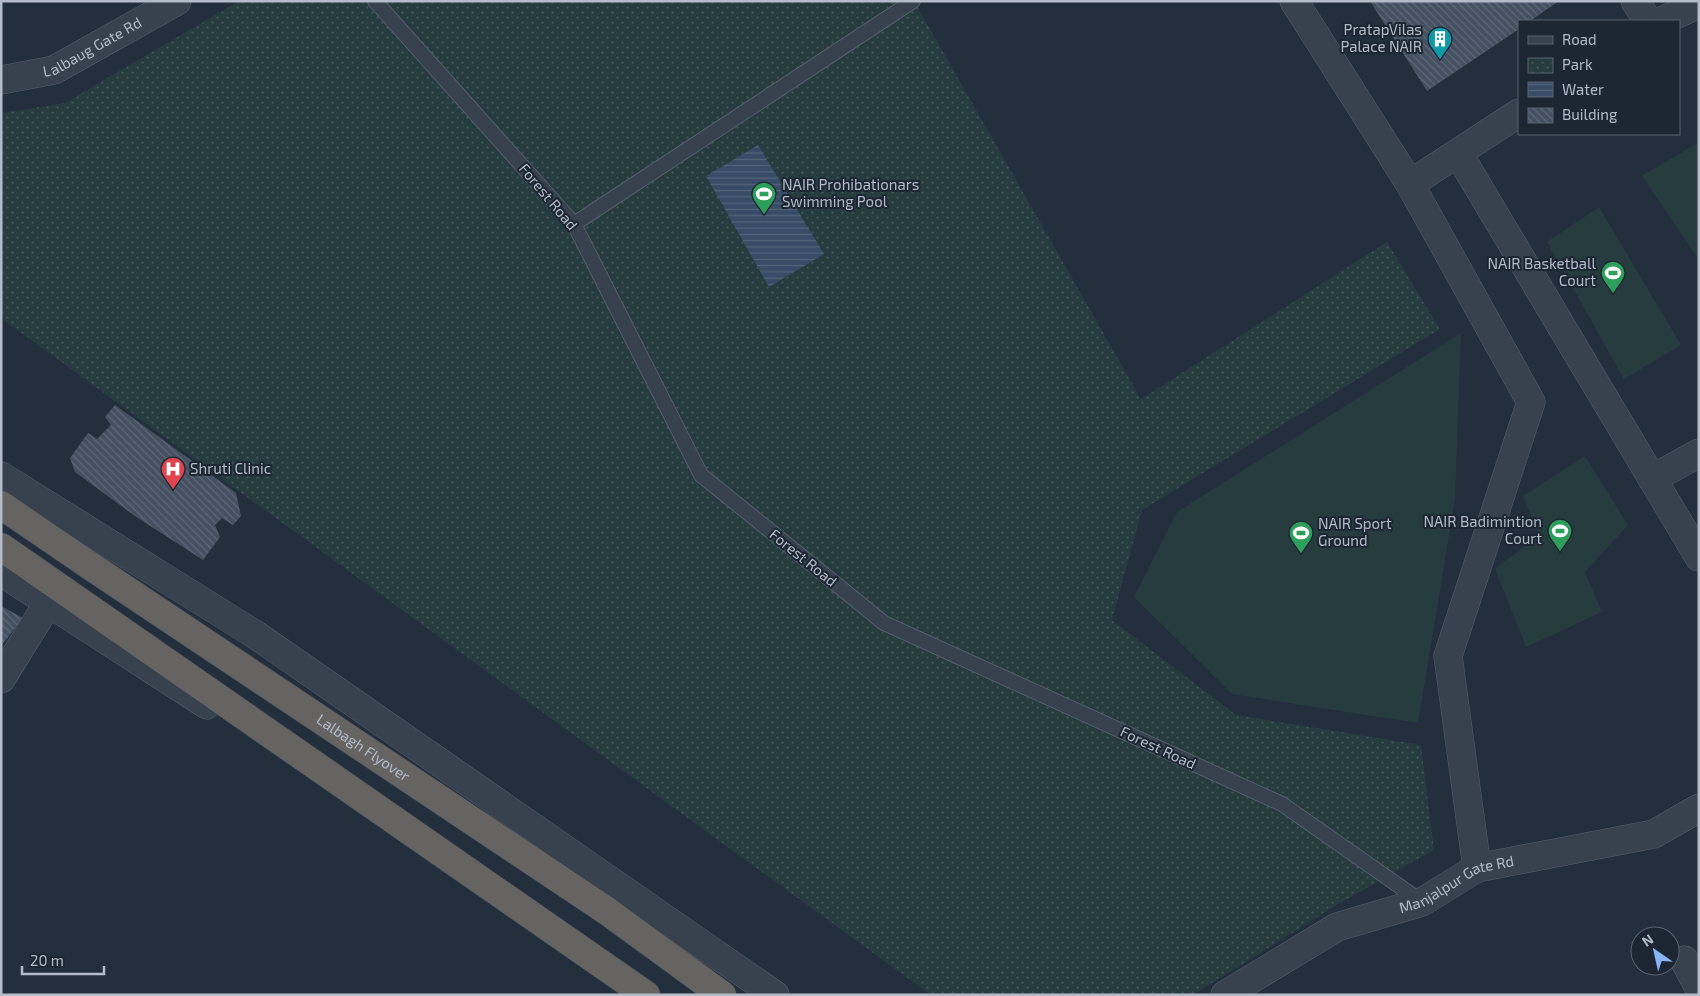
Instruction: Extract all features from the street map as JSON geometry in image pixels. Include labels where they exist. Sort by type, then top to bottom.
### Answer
[{"type":"highway","name":"Lalbagh Flyover","points":[[1,505],[607,912],[722,995]]},
{"type":"highway","points":[[1,547],[646,995]]},
{"type":"street","name":"Lalbaug Gate Rd","points":[[1,80],[54,70],[177,1]]},
{"type":"street","points":[[1294,1],[1410,184],[1530,402],[1448,656],[1477,868]]},
{"type":"street","points":[[1635,1],[1647,20]]},
{"type":"street","points":[[1664,20],[1699,4]]},
{"type":"street","points":[[1410,184],[1518,114]]},
{"type":"street","points":[[1458,152],[1699,557]]},
{"type":"street","points":[[1652,479],[1699,452]]},
{"type":"street","points":[[1,476],[256,635],[775,995]]},
{"type":"street","points":[[1,572],[331,785],[622,995]]},
{"type":"street","points":[[1,679],[48,603]]},
{"type":"street","name":"Manjalpur Gate Rd","points":[[1225,995],[1336,927],[1422,902],[1477,868],[1654,834],[1699,808]]},
{"type":"street","points":[[1684,960],[1699,988]]},
{"type":"lane","name":"Forest Road","points":[[375,1],[574,224],[701,475],[884,623],[1282,804],[1422,902]]},
{"type":"lane","points":[[574,224],[913,1]]},
{"type":"green space","points":[[239,1],[914,1],[1141,399],[1387,242],[1440,329],[1142,510],[1112,620],[1236,715],[1421,745],[1434,850],[1340,903],[1193,995],[931,995],[1,318],[1,113],[65,103]]},
{"type":"green space","points":[[1699,142],[1699,260],[1642,176]]},
{"type":"green space","name":"NAIR Basketball Court","points":[[1599,207],[1681,345],[1624,379],[1547,242]]},
{"type":"green space","name":"NAIR Sport Ground","points":[[1461,333],[1455,499],[1418,723],[1232,694],[1134,597],[1177,512]]},
{"type":"green space","name":"NAIR Badimintion Court","points":[[1585,456],[1628,525],[1585,572],[1602,612],[1526,647],[1495,569],[1539,535],[1523,496]]},
{"type":"water","name":"NAIR Prohibationars Swimming Pool","points":[[758,145],[824,254],[769,287],[706,176]]},
{"type":"building","name":"PratapVilas Palace NAIR","points":[[1370,1],[1559,1],[1531,20],[1518,20],[1518,30],[1427,91]]},
{"type":"building","points":[[115,405],[236,493],[241,516],[233,525],[222,518],[215,525],[220,537],[203,560],[135,516],[75,472],[70,458],[88,433],[97,439],[111,425],[105,417]]},
{"type":"building","points":[[1,606],[23,618],[1,646]]},
{"type":"place","name":"PratapVilas Palace NAIR","points":[[1440,60]]},
{"type":"place","name":"NAIR Prohibationars Swimming Pool","points":[[764,215]]},
{"type":"place","name":"NAIR Basketball Court","points":[[1613,294]]},
{"type":"place","name":"Shruti Clinic","points":[[173,490]]},
{"type":"place","name":"NAIR Badimintion Court","points":[[1560,552]]},
{"type":"place","name":"NAIR Sport Ground","points":[[1301,554]]}]
